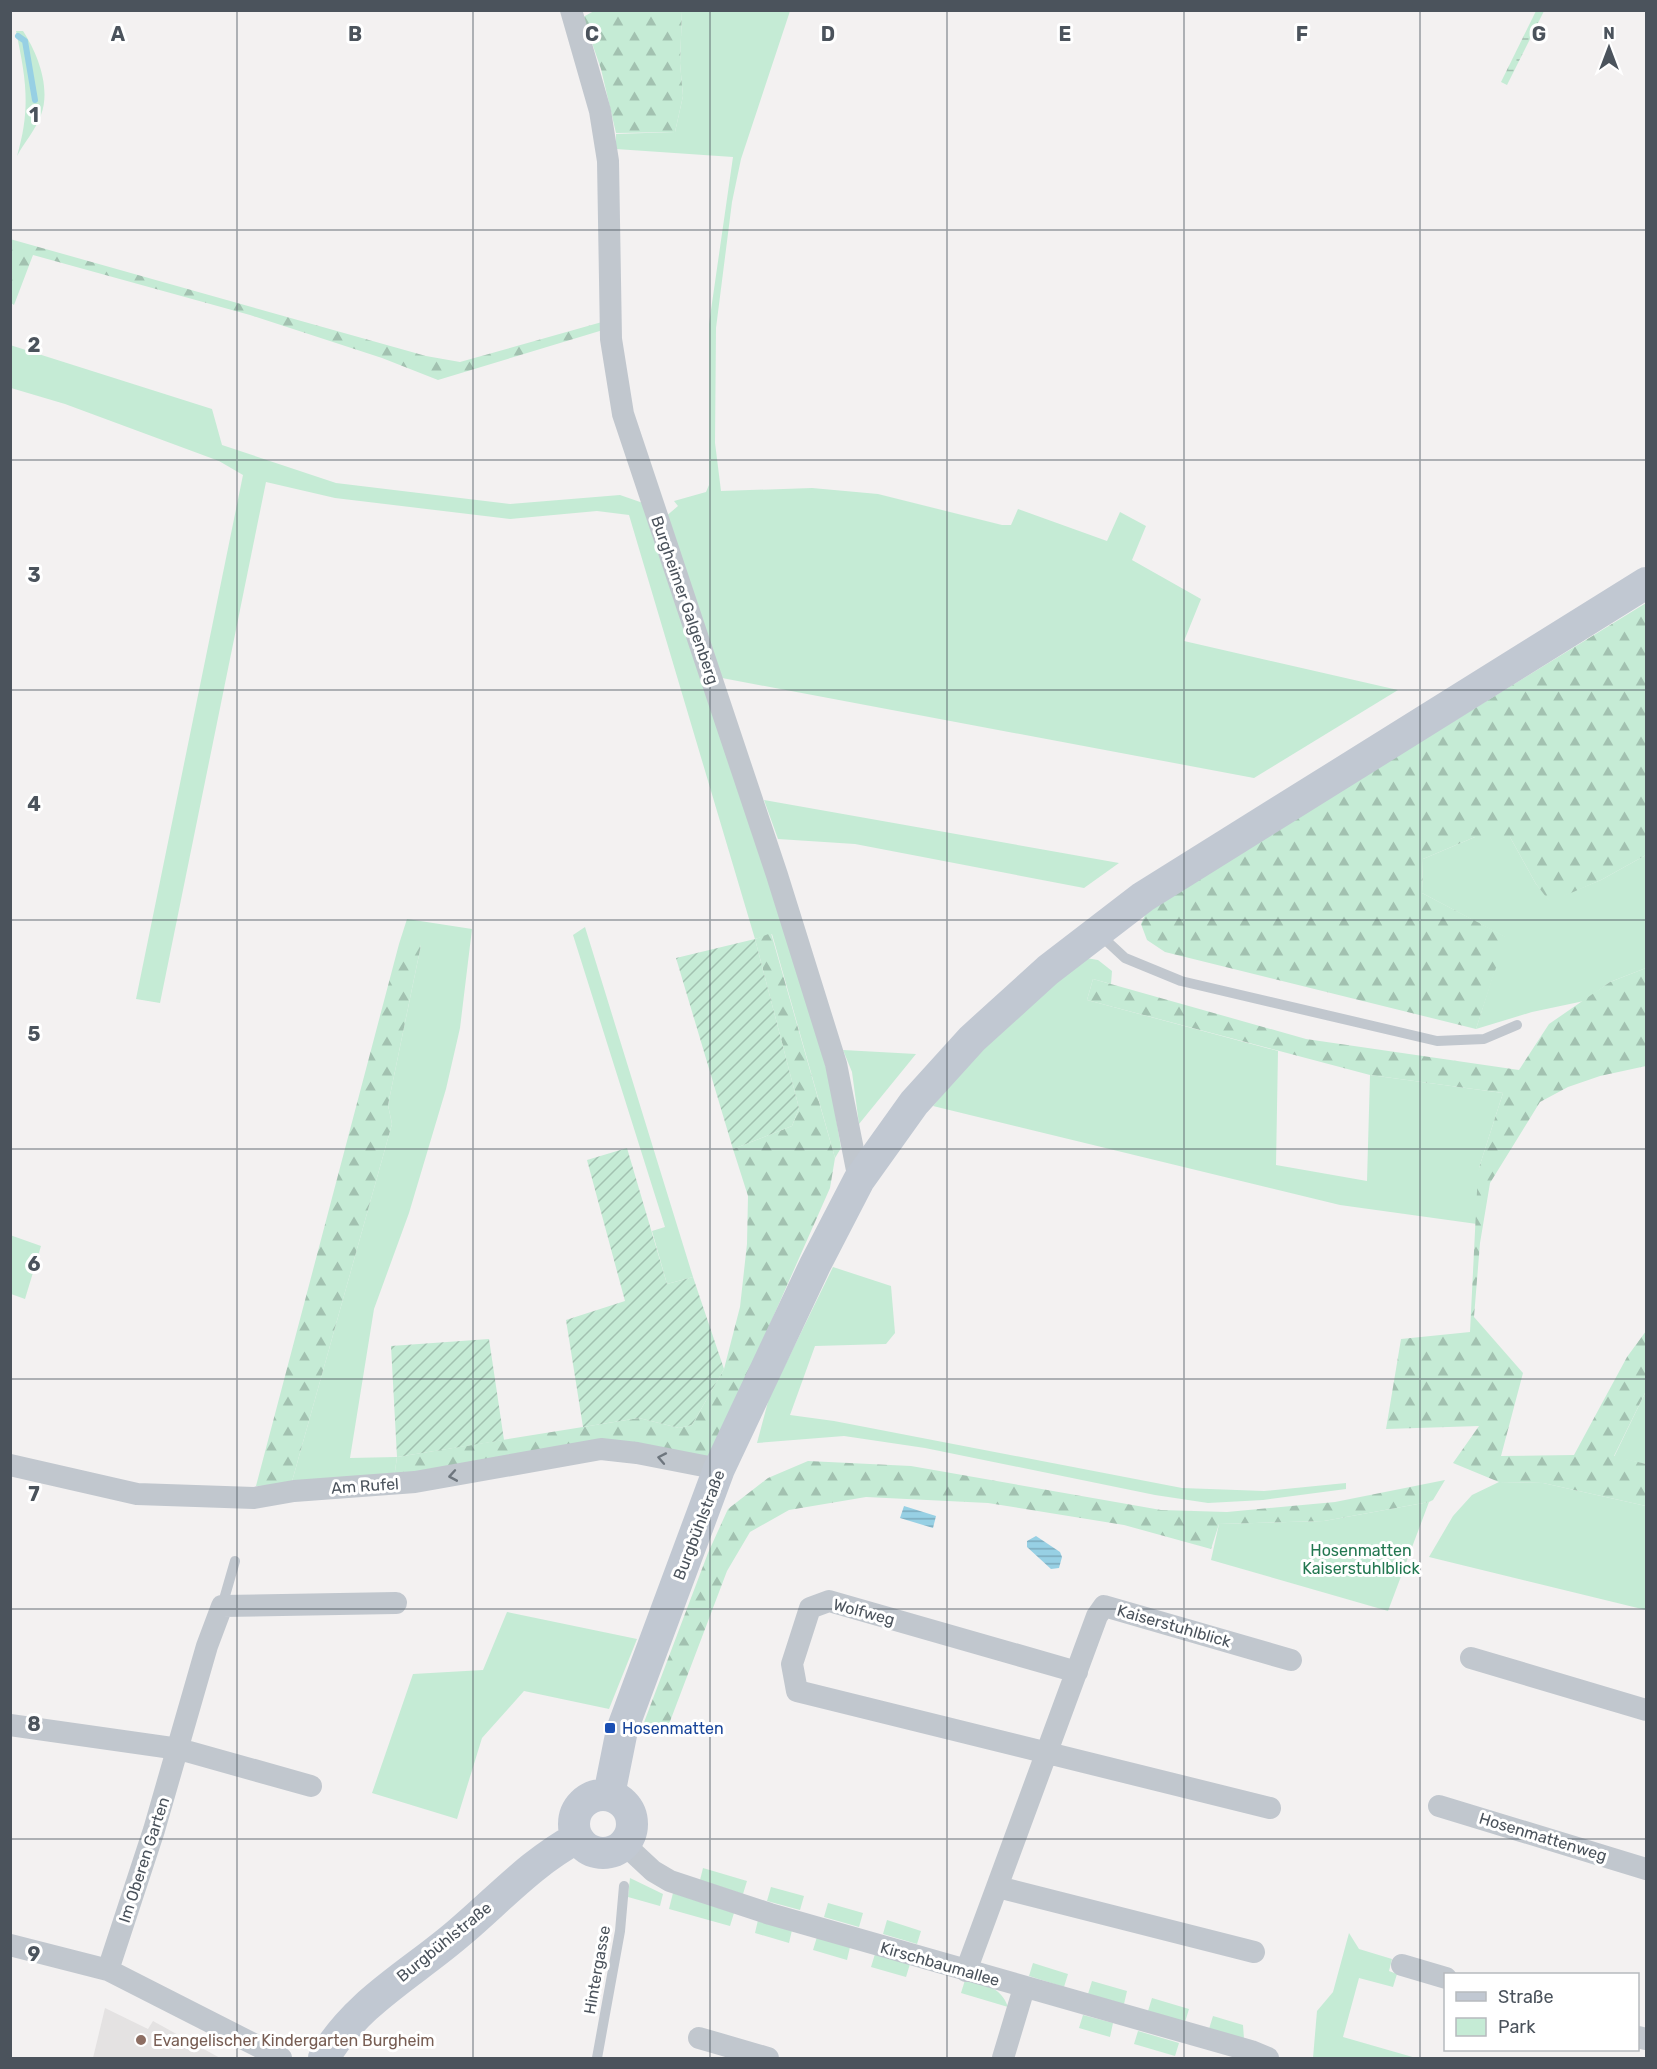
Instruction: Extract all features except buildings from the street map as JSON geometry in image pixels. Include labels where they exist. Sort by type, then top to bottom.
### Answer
[{"type":"street","name":"Burgheimer Galgenberg","points":[[571,10],[600,111],[608,161],[610,339],[623,414],[777,875],[836,1064],[859,1180]]},
{"type":"street","name":"Burgbühlstraße","points":[[609,1795],[622,1730],[719,1469],[815,1265],[859,1180],[914,1103],[972,1039],[1048,970],[1143,897],[1647,583]]},
{"type":"street","name":"Am Rufel","points":[[10,1465],[137,1494],[254,1498],[294,1491],[415,1482],[601,1449],[637,1453],[719,1469]]},
{"type":"street","name":"Wolfweg","points":[[1047,1752],[796,1691],[792,1665],[810,1608],[829,1602],[1077,1672]]},
{"type":"street","points":[[222,1606],[396,1603]]},
{"type":"street","name":"Im Oberen Garten","points":[[108,1970],[179,1749],[207,1646],[222,1606]]},
{"type":"street","name":"Kaiserstuhlblick","points":[[966,1971],[1097,1616],[1104,1606],[1291,1660]]},
{"type":"street","points":[[1471,1658],[1647,1710]]},
{"type":"street","points":[[10,1725],[179,1749],[311,1786]]},
{"type":"street","points":[[1047,1752],[1270,1808]]},
{"type":"street","points":[[609,1795],[625,1804],[632,1819],[632,1828],[624,1844],[612,1852],[599,1853],[583,1846],[577,1838],[574,1819],[579,1807],[594,1796],[609,1795]]},
{"type":"street","name":"Hosenmattenweg","points":[[1439,1806],[1647,1869]]},
{"type":"street","name":"Burgbühlstraße","points":[[324,2058],[351,2019],[391,1984],[458,1935],[525,1872],[577,1838]]},
{"type":"street","name":"Kirschbaumallee","points":[[624,1844],[653,1871],[670,1881],[770,1914],[1259,2054]]},
{"type":"street","points":[[998,1887],[1254,1952]]},
{"type":"street","points":[[10,1945],[108,1970],[281,2058]]},
{"type":"street","points":[[1402,1965],[1444,1977]]},
{"type":"street","points":[[1003,2058],[1024,1988]]},
{"type":"street","points":[[699,2038],[768,2058]]},
{"type":"lane","points":[[1097,932],[1125,958],[1181,981],[1437,1041],[1484,1039],[1518,1025]]},
{"type":"lane","name":"Im Oberen Garten","points":[[222,1606],[235,1561]]},
{"type":"lane","name":"Hintergasse","points":[[597,2058],[620,1931],[624,1886]]},
{"type":"shaded area","name":"Evangelischer Kindergarten Burgheim","points":[[105,2008],[148,2029],[153,2021],[220,2058],[93,2058]]},
{"type":"green space","points":[[594,11],[682,11],[680,63],[683,96],[675,132],[616,133],[601,69],[583,17]]},
{"type":"green space","points":[[682,11],[790,11],[741,159],[732,202],[716,328],[715,443],[721,491],[812,488],[878,494],[1002,525],[1011,525],[1018,509],[1107,541],[1120,512],[1146,526],[1132,560],[1201,599],[1184,641],[1398,690],[1254,778],[722,678],[664,518],[678,506],[674,501],[706,492],[709,485],[709,324],[733,157],[616,149],[616,134],[675,132],[683,96],[680,63]]},
{"type":"green space","points":[[1536,11],[1544,11],[1507,85],[1501,82]]},
{"type":"green space","points":[[16,31],[23,31],[34,50],[45,94],[39,120],[17,156],[24,123],[26,94]]},
{"type":"green space","points":[[10,239],[426,356],[460,362],[602,322],[603,330],[438,380],[382,358],[250,315],[33,255],[14,305],[11,303]]},
{"type":"green space","points":[[10,345],[212,409],[222,445],[336,483],[510,504],[620,495],[643,503],[789,932],[830,1082],[841,1148],[835,1158],[772,934],[755,939],[629,515],[597,511],[510,519],[335,498],[266,482],[160,1003],[136,999],[243,475],[219,461],[65,404],[11,388]]},
{"type":"green space","points":[[1646,603],[1646,855],[1601,880],[1550,902],[1536,884],[1510,837],[1475,837],[1423,859],[1422,893],[1506,937],[1476,1029],[1165,952],[1147,940],[1141,924],[1145,915],[1159,902]]},
{"type":"green space","points":[[764,800],[1119,863],[1084,888],[855,844],[778,839]]},
{"type":"green space","points":[[1475,837],[1510,837],[1536,884],[1550,901],[1601,880],[1646,855],[1646,968],[1610,982],[1584,1001],[1532,1012],[1476,1029],[1505,937],[1422,893],[1423,859]]},
{"type":"green space","points":[[407,919],[472,929],[460,1028],[446,1089],[409,1213],[374,1309],[350,1458],[397,1457],[394,1478],[291,1485],[392,1124],[388,1105],[421,945],[399,944]]},
{"type":"green space","points":[[585,927],[693,1277],[667,1284],[652,1231],[665,1227],[573,935]]},
{"type":"green space","points":[[771,933],[835,1158],[830,1188],[710,1460],[608,1443],[394,1478],[397,1457],[639,1418],[679,1428],[692,1425],[724,1369],[740,1307],[747,1244],[748,1196],[733,1149],[792,1126],[799,1108],[755,939]]},
{"type":"green space","points":[[755,939],[799,1108],[792,1126],[733,1149],[676,958]]},
{"type":"green space","points":[[399,944],[421,945],[388,1105],[392,1124],[291,1485],[256,1486]]},
{"type":"green space","points":[[1080,957],[1098,960],[1112,971],[1111,984],[1093,979],[1087,1000],[1278,1051],[1276,1165],[1367,1181],[1370,1075],[1503,1093],[1479,1168],[1477,1224],[1340,1205],[933,1106],[988,1039]]},
{"type":"green space","points":[[1646,968],[1646,1066],[1600,1076],[1568,1087],[1540,1102],[1490,1183],[1480,1243],[1474,1317],[1523,1373],[1501,1456],[1574,1455],[1627,1357],[1646,1331],[1646,1391],[1614,1456],[1646,1464],[1646,1506],[1543,1483],[1499,1482],[1453,1463],[1479,1426],[1386,1429],[1401,1339],[1470,1332],[1478,1171],[1503,1093],[1370,1075],[1087,1000],[1093,979],[1306,1039],[1519,1070],[1549,1024],[1610,982]]},
{"type":"green space","points":[[843,1050],[916,1054],[859,1124],[852,1072]]},
{"type":"green space","points":[[627,1148],[667,1284],[693,1277],[724,1369],[692,1425],[679,1428],[639,1418],[583,1427],[566,1320],[625,1301],[587,1160]]},
{"type":"green space","points":[[10,1235],[41,1246],[25,1299],[11,1294]]},
{"type":"green space","points":[[833,1267],[891,1286],[895,1333],[886,1344],[815,1346],[790,1415],[834,1421],[1182,1488],[1264,1491],[1346,1483],[1346,1489],[1263,1500],[1208,1503],[1155,1495],[925,1448],[844,1436],[757,1443],[769,1398]]},
{"type":"green space","points":[[489,1339],[504,1440],[397,1457],[391,1346]]},
{"type":"green space","points":[[1646,1391],[1646,1464],[1614,1457]]},
{"type":"green space","points":[[808,1461],[911,1466],[1161,1510],[1227,1512],[1335,1502],[1445,1480],[1433,1500],[1429,1502],[1324,1521],[1219,1524],[1211,1549],[1124,1525],[988,1503],[866,1497],[789,1510],[750,1532],[727,1571],[666,1732],[643,1725],[708,1553],[728,1509],[768,1478]]},
{"type":"green space","points":[[1499,1482],[1543,1483],[1646,1506],[1646,1610],[1429,1557],[1453,1516],[1472,1495]]},
{"type":"green space","name":"Hosenmatten Kaiserstuhlblick","points":[[1429,1502],[1388,1611],[1211,1560],[1219,1524],[1324,1521]]},
{"type":"green space","points":[[507,1612],[637,1639],[609,1709],[524,1691],[482,1738],[457,1819],[372,1793],[413,1674],[483,1670]]},
{"type":"green space","points":[[703,1868],[747,1881],[743,1894],[700,1880]]},
{"type":"green space","points":[[630,1878],[663,1894],[660,1906],[628,1897]]},
{"type":"green space","points":[[771,1887],[804,1896],[800,1910],[767,1901]]},
{"type":"green space","points":[[673,1893],[734,1913],[730,1926],[669,1909]]},
{"type":"green space","points":[[828,1903],[863,1913],[859,1927],[824,1917]]},
{"type":"green space","points":[[758,1920],[792,1930],[789,1943],[755,1933]]},
{"type":"green space","points":[[887,1920],[921,1931],[917,1944],[883,1934]]},
{"type":"green space","points":[[1349,1933],[1359,1949],[1392,1959],[1389,1971],[1397,1974],[1393,1987],[1359,1978],[1343,2037],[1416,2058],[1313,2058],[1317,2011],[1333,1992]]},
{"type":"green space","points":[[817,1937],[850,1947],[847,1960],[813,1950]]},
{"type":"green space","points":[[875,1954],[910,1964],[906,1977],[871,1967]]},
{"type":"green space","points":[[1033,1963],[1068,1974],[1064,1987],[1029,1976]]},
{"type":"green space","points":[[965,1980],[985,1985],[996,1991],[1008,2007],[961,1993]]},
{"type":"green space","points":[[1092,1981],[1127,1991],[1124,2004],[1088,1994]]},
{"type":"green space","points":[[1152,1998],[1189,2009],[1185,2022],[1148,2011]]},
{"type":"green space","points":[[1083,2015],[1113,2023],[1110,2037],[1079,2028]]},
{"type":"green space","points":[[1213,2016],[1243,2025],[1244,2039],[1209,2029]]},
{"type":"green space","points":[[1138,2031],[1179,2043],[1175,2056],[1134,2044]]},
{"type":"water","points":[[904,1506],[936,1516],[933,1528],[900,1518]]},
{"type":"water","points":[[1036,1536],[1060,1552],[1062,1557],[1059,1568],[1051,1569],[1027,1547],[1027,1541]]},
{"type":"waterway","points":[[18,36],[25,41],[35,100]]},
{"type":"place","name":"Hosenmatten","points":[[610,1728]]},
{"type":"place","name":"Evangelischer Kindergarten Burgheim","points":[[141,2040]]}]
